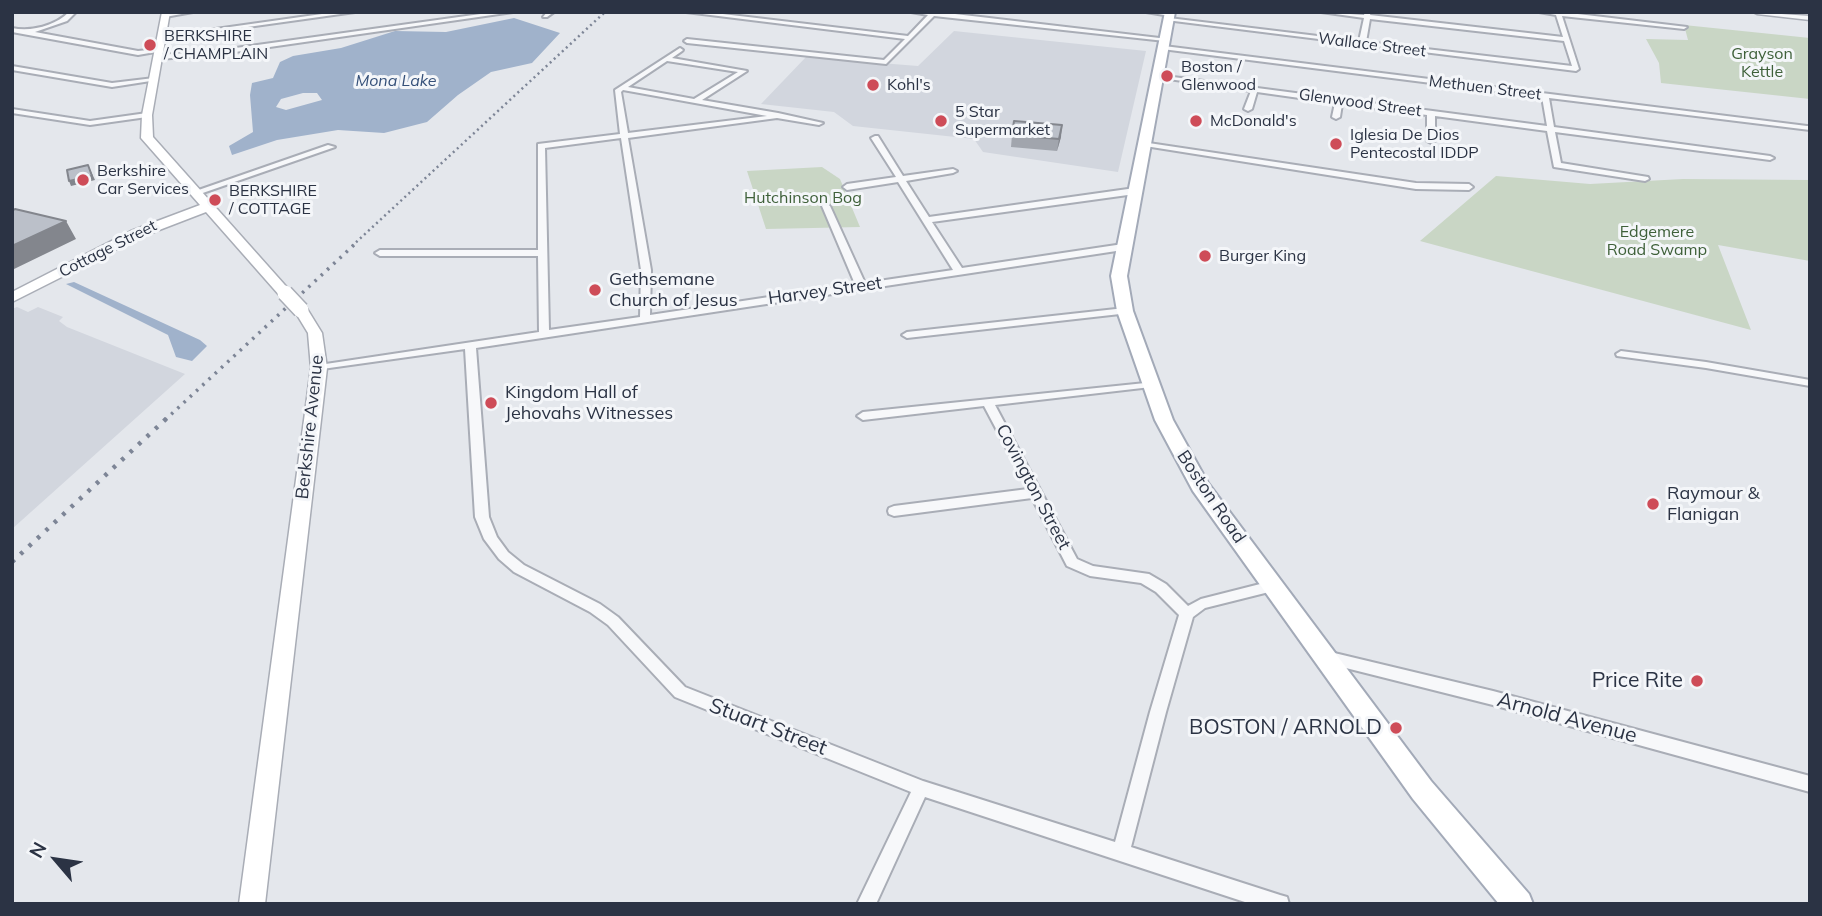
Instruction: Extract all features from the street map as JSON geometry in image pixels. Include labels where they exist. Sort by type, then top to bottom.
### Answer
[{"type":"main road","name":"Berkshire Avenue","points":[[166,14],[147,115],[146,131],[150,143],[301,310],[315,333],[319,368],[252,904]]},
{"type":"main road","name":"Boston Road","points":[[1170,16],[1123,247],[1119,286],[1125,311],[1164,420],[1195,478],[1272,586],[1422,790],[1519,904]]},
{"type":"main road","name":"Cottage Street","points":[[12,298],[146,229],[207,207]]},
{"type":"street","points":[[12,37],[65,20],[73,12]]},
{"type":"street","points":[[166,14],[190,12]]},
{"type":"street","points":[[162,37],[352,12]]},
{"type":"street","points":[[12,30],[138,53],[214,53],[510,12]]},
{"type":"street","name":"Methuen Street","points":[[914,12],[1807,128]]},
{"type":"street","name":"Wallace Street","points":[[1149,12],[1362,44],[1575,67]]},
{"type":"street","points":[[1324,12],[1567,39]]},
{"type":"street","points":[[1542,12],[1684,27]]},
{"type":"street","points":[[1757,12],[1810,18]]},
{"type":"street","points":[[689,13],[909,38]]},
{"type":"street","points":[[687,41],[886,62],[934,13]]},
{"type":"street","points":[[1558,13],[1579,82]]},
{"type":"street","points":[[1362,44],[1367,15]]},
{"type":"street","points":[[645,318],[646,270],[617,91],[680,50]]},
{"type":"street","points":[[665,59],[744,71],[696,101]]},
{"type":"street","points":[[12,68],[118,85],[154,80]]},
{"type":"street","name":"Glenwood Street","points":[[1158,77],[1770,158]]},
{"type":"street","points":[[621,88],[819,122]]},
{"type":"street","points":[[1248,109],[1255,89]]},
{"type":"street","points":[[1545,95],[1557,165],[1645,179]]},
{"type":"street","points":[[1336,117],[1339,100]]},
{"type":"street","points":[[12,111],[90,123],[147,115]]},
{"type":"street","points":[[1431,113],[1432,141]]},
{"type":"street","points":[[544,333],[541,146],[778,115]]},
{"type":"street","points":[[875,138],[959,271]]},
{"type":"street","points":[[1145,144],[1416,186],[1469,187]]},
{"type":"street","points":[[194,192],[331,147]]},
{"type":"street","points":[[847,187],[953,171]]},
{"type":"street","points":[[927,220],[1135,191]]},
{"type":"street","points":[[826,205],[861,286]]},
{"type":"street","name":"Harvey Street","points":[[319,368],[1123,247]]},
{"type":"street","points":[[380,253],[541,253]]},
{"type":"street","points":[[907,335],[1125,311]]},
{"type":"street","name":"Stuart Street","points":[[470,344],[482,517],[487,535],[512,565],[536,580],[592,606],[610,619],[631,637],[652,666],[680,692],[921,788],[1280,904]]},
{"type":"street","points":[[1621,354],[1810,383]]},
{"type":"street","points":[[863,416],[1151,384]]},
{"type":"street","name":"Covington Street","points":[[988,402],[1072,562],[1090,571],[1144,578],[1161,588],[1187,614]]},
{"type":"street","points":[[894,512],[1034,493]]},
{"type":"street","points":[[1121,853],[1187,614],[1201,604],[1272,586]]},
{"type":"street","name":"Arnold Avenue","points":[[1324,656],[1493,698],[1810,784]]},
{"type":"street","points":[[866,904],[921,788]]},
{"type":"shaded area","points":[[954,31],[1146,51],[1118,172],[983,152],[974,139],[853,126],[834,112],[761,104],[806,57],[918,66]]},
{"type":"shaded area","points":[[17,307],[28,312],[38,307],[63,317],[59,321],[67,327],[185,374],[12,529],[12,309]]},
{"type":"green space","name":"Grayson Kettle","points":[[1684,25],[1810,38],[1810,99],[1661,83],[1659,63],[1646,39],[1688,40]]},
{"type":"green space","name":"Hutchinson Bog","points":[[822,167],[840,179],[860,227],[766,229],[747,171]]},
{"type":"green space","name":"Edgemere Road Swamp","points":[[1496,176],[1590,184],[1683,179],[1810,180],[1810,261],[1718,245],[1751,330],[1420,241]]},
{"type":"water","name":"Mona Lake","points":[[514,18],[560,33],[532,63],[491,72],[458,95],[427,122],[384,133],[338,130],[277,140],[232,155],[229,146],[253,132],[250,95],[252,83],[273,78],[280,62],[293,56],[341,48],[395,31],[446,32]],"holes":[[[303,93],[317,93],[322,100],[286,110],[276,107],[281,99]]]},
{"type":"water","points":[[74,282],[200,340],[207,346],[192,361],[176,357],[168,335],[66,284]]},
{"type":"building","points":[[1014,121],[1062,125],[1059,139],[1012,135]]},
{"type":"building","points":[[88,165],[92,176],[69,181],[67,170]]},
{"type":"building","points":[[15,209],[66,221],[12,246],[12,211]]},
{"type":"railway","points":[[352,246],[605,12]]},
{"type":"railway","points":[[165,420],[354,245]]},
{"type":"railway","points":[[12,562],[167,418]]},
{"type":"place","name":"BERKSHIRE / CHAMPLAIN","points":[[150,45]]},
{"type":"place","name":"Boston / Glenwood","points":[[1167,76]]},
{"type":"place","name":"Kohl's","points":[[873,85]]},
{"type":"place","name":"5 Star Supermarket","points":[[941,121]]},
{"type":"place","name":"McDonald's","points":[[1196,121]]},
{"type":"place","name":"Iglesia De Dios Pentecostal IDDP","points":[[1336,144]]},
{"type":"place","name":"Berkshire Car Services","points":[[83,180]]},
{"type":"place","name":"BERKSHIRE / COTTAGE","points":[[215,200]]},
{"type":"place","name":"Burger King","points":[[1205,256]]},
{"type":"place","name":"Gethsemane Church of Jesus","points":[[595,290]]},
{"type":"place","name":"Kingdom Hall of Jehovahs Witnesses","points":[[491,403]]},
{"type":"place","name":"Raymour & Flanigan","points":[[1653,504]]},
{"type":"place","name":"Price Rite","points":[[1697,681]]},
{"type":"place","name":"BOSTON / ARNOLD","points":[[1396,728]]}]
